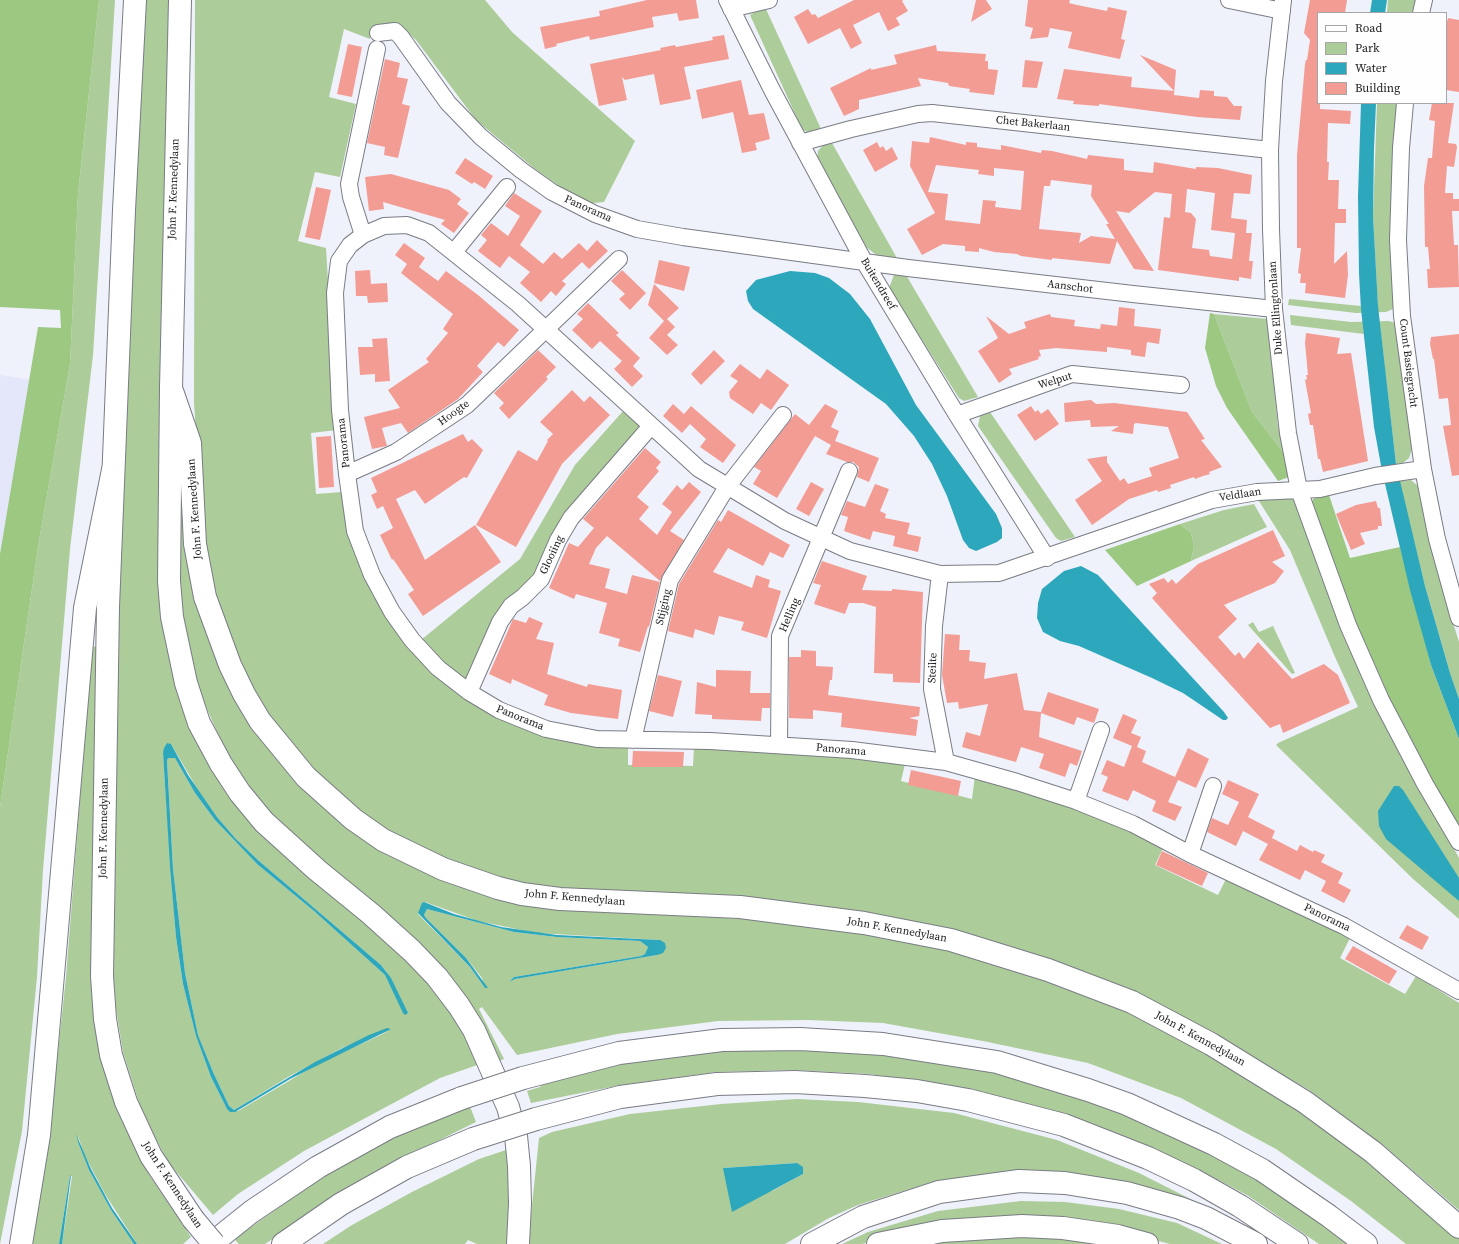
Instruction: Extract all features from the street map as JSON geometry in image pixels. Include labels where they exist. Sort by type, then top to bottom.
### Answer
[{"type":"highway","name":"John F. Kennedylaan","points":[[135,0],[113,470],[105,764],[102,976],[105,1018],[111,1055],[126,1102],[137,1129],[151,1156],[193,1218],[214,1244]]},
{"type":"highway","name":"John F. Kennedylaan","points":[[180,0],[170,388],[190,443],[195,544],[205,597],[230,665],[244,694],[260,721],[306,777],[348,815],[383,840],[443,870],[498,888],[522,894],[596,902],[740,907],[864,923],[951,940],[1048,970],[1132,1002],[1212,1044],[1305,1102],[1373,1152],[1459,1227]]},
{"type":"highway","points":[[170,388],[169,581],[172,617],[186,683],[199,723],[221,764],[240,793],[264,822],[412,951],[437,977],[459,1006],[474,1030],[508,1107],[516,1136],[520,1166],[518,1244]]},
{"type":"highway","points":[[21,1244],[39,1135],[85,608],[113,470]]},
{"type":"highway","points":[[211,1244],[250,1212],[318,1167],[390,1127],[462,1098],[523,1078],[619,1053],[722,1040],[800,1039],[883,1044],[997,1062],[1081,1087],[1127,1104],[1214,1144],[1262,1170],[1330,1216],[1366,1244]]},
{"type":"highway","points":[[283,1244],[341,1204],[401,1171],[473,1139],[536,1119],[620,1097],[717,1084],[795,1082],[830,1083],[924,1092],[968,1100],[1064,1125],[1148,1158],[1194,1180],[1240,1206],[1297,1244]]},
{"type":"highway","points":[[812,1244],[863,1217],[939,1192],[1019,1181],[1065,1183],[1127,1192],[1180,1208],[1206,1218],[1256,1244]]},
{"type":"highway","points":[[878,1244],[942,1231],[1022,1226],[1063,1228],[1118,1236],[1147,1244]]},
{"type":"street","points":[[729,5],[769,0]]},
{"type":"street","points":[[1229,0],[1283,6]]},
{"type":"street","points":[[1421,12],[1424,0]]},
{"type":"street","name":"Buitendreef","points":[[729,5],[800,143],[865,263],[957,415],[1047,558]]},
{"type":"street","name":"Duke Ellingtonlaan","points":[[1283,6],[1274,81],[1270,150],[1274,308],[1288,427],[1299,490]]},
{"type":"street","name":"Panorama","points":[[364,236],[350,197],[349,184],[377,41],[395,31],[401,37],[448,103],[481,137],[552,192],[594,214],[645,231],[865,263]]},
{"type":"street","name":"Count Basiegracht","points":[[1405,104],[1401,148],[1399,255],[1402,316],[1423,469],[1437,539],[1459,618]]},
{"type":"street","name":"Chet Bakerlaan","points":[[800,143],[851,129],[918,114],[932,113],[1270,150]]},
{"type":"street","points":[[454,252],[507,188]]},
{"type":"street","name":"Panorama","points":[[1047,558],[999,574],[940,574],[850,551],[785,521],[699,469],[546,329],[430,233],[406,225],[384,226],[350,245],[339,261],[335,294],[340,410],[355,532],[372,575],[392,612],[412,640],[438,668],[469,692],[499,710],[546,729],[597,739],[779,745],[852,750],[946,762],[1076,801],[1133,824],[1190,854],[1344,926],[1459,991]]},
{"type":"street","points":[[546,329],[619,258]]},
{"type":"street","name":"Aanschot","points":[[865,263],[1133,294],[1274,308]]},
{"type":"street","name":"Hoogte","points":[[347,474],[396,452],[467,405],[546,329]]},
{"type":"street","name":"Welput","points":[[957,415],[1072,374],[1181,385]]},
{"type":"street","points":[[727,487],[783,414]]},
{"type":"street","name":"Glooiing","points":[[469,692],[500,622],[511,606],[524,597],[541,579],[558,540],[571,518],[651,426]]},
{"type":"street","points":[[1423,469],[1375,476],[1320,489],[1299,490],[1348,625],[1386,710],[1459,842]]},
{"type":"street","points":[[822,538],[850,471]]},
{"type":"street","name":"Stijging","points":[[633,740],[670,580],[727,487]]},
{"type":"street","name":"Veldlaan","points":[[1047,558],[1086,543],[1212,500],[1256,492],[1299,490]]},
{"type":"street","name":"Helling","points":[[779,745],[780,636],[822,538]]},
{"type":"street","name":"Steilte","points":[[940,574],[934,626],[932,689],[946,762]]},
{"type":"street","points":[[1076,801],[1101,730]]},
{"type":"street","points":[[1190,854],[1213,786]]},
{"type":"shaded area","points":[[0,375],[37,381],[0,611]]},
{"type":"green space","points":[[0,0],[99,0],[78,194],[70,364],[39,541],[0,807],[0,554],[38,327],[61,328],[60,310],[0,307]]},
{"type":"green space","points":[[99,0],[115,0],[93,355],[70,549],[43,870],[37,977],[22,1131],[0,1244],[0,807],[39,541],[70,364],[78,194]]},
{"type":"green space","points":[[146,0],[172,0],[164,617],[169,654],[180,694],[192,730],[407,958],[452,1009],[483,1063],[440,1078],[304,1151],[238,1194],[213,1215],[168,1162],[142,1112],[123,1052],[111,978],[114,682],[127,351]],"holes":[[[171,744],[198,790],[217,817],[235,838],[259,861],[381,965],[386,971],[405,1015],[385,975],[314,911],[257,864],[215,820],[195,793],[175,758],[168,758],[173,869],[185,973],[198,1035],[229,1106],[234,1110],[288,1077],[342,1048],[389,1031],[316,1065],[238,1111],[227,1109],[211,1077],[196,1036],[183,984],[176,937],[163,753]]]},
{"type":"green space","points":[[195,0],[485,0],[512,32],[635,141],[604,202],[585,204],[535,169],[476,120],[416,40],[402,27],[371,32],[370,39],[344,29],[329,97],[356,104],[340,177],[315,172],[298,241],[326,248],[337,430],[311,433],[316,494],[342,492],[374,590],[477,703],[628,746],[628,765],[693,766],[694,746],[772,748],[905,764],[901,781],[972,799],[975,776],[1089,811],[1163,848],[1155,865],[1218,895],[1228,875],[1350,938],[1340,958],[1405,994],[1416,976],[1459,1003],[1459,1210],[1384,1146],[1309,1090],[1214,1035],[1051,962],[596,892],[532,886],[471,869],[418,848],[362,815],[312,770],[269,716],[236,657],[213,595],[204,545],[194,403]]},
{"type":"green space","points":[[1388,0],[1418,0],[1415,12],[1387,12]]},
{"type":"green space","points":[[765,7],[821,129],[807,132],[802,129],[750,15]]},
{"type":"green space","points":[[1377,104],[1398,104],[1391,192],[1395,304],[1393,309],[1386,312],[1356,313],[1288,305],[1289,299],[1361,306],[1361,309],[1378,308],[1373,216]]},
{"type":"green space","points":[[832,143],[898,260],[879,257],[866,247],[817,160],[818,151],[823,145]]},
{"type":"green space","points":[[894,275],[906,275],[978,397],[964,401],[959,398],[889,288]]},
{"type":"green space","points":[[1210,313],[1214,314],[1252,412],[1287,457],[1289,477],[1278,481],[1227,408],[1216,386],[1205,348]]},
{"type":"green space","points":[[1214,314],[1268,319],[1278,427],[1287,457],[1252,412]]},
{"type":"green space","points":[[1290,315],[1351,322],[1389,321],[1395,323],[1412,449],[1409,458],[1403,463],[1396,464],[1380,326],[1363,327],[1364,334],[1291,325]]},
{"type":"green space","points":[[988,409],[1075,537],[1061,541],[1056,538],[978,426],[981,411]]},
{"type":"green space","points":[[624,410],[643,428],[536,577],[466,683],[421,640],[520,559],[575,465]]},
{"type":"green space","points":[[181,476],[255,727],[300,787],[347,829],[406,864],[462,887],[593,911],[746,919],[863,930],[953,950],[1044,979],[1127,1010],[1208,1052],[1300,1106],[1440,1219],[1459,1238],[1459,1244],[1406,1244],[1351,1201],[1276,1149],[1181,1098],[1088,1063],[983,1041],[883,1023],[808,1020],[718,1021],[617,1034],[517,1055],[482,1007],[479,1009],[504,1059],[499,1061],[488,1034],[472,1008],[272,816],[229,759],[197,686],[182,614],[179,544]],"holes":[[[425,902],[478,921],[536,933],[660,940],[657,955],[514,979],[509,982],[514,977],[641,956],[645,954],[648,947],[640,941],[557,937],[514,932],[427,909],[424,915],[426,918],[466,958],[482,978],[485,988],[470,967],[418,914]]]},
{"type":"green space","points":[[1411,480],[1419,487],[1444,594],[1459,642],[1459,699],[1425,586],[1399,481]]},
{"type":"green space","points":[[1328,492],[1350,558],[1400,547],[1431,665],[1459,739],[1459,832],[1376,676],[1334,570],[1312,507],[1312,501],[1315,497]]},
{"type":"green space","points":[[1257,498],[1292,498],[1297,503],[1389,728],[1459,858],[1459,919],[1412,878],[1276,745],[1358,707],[1335,657],[1290,550]]},
{"type":"green space","points":[[1254,504],[1267,527],[1191,561],[1194,546],[1191,533],[1180,524],[1224,510]]},
{"type":"green space","points":[[1180,524],[1191,533],[1194,546],[1191,561],[1137,586],[1105,550]]},
{"type":"green space","points":[[1253,622],[1259,632],[1273,626],[1295,673],[1292,674],[1248,625]]},
{"type":"green space","points":[[100,646],[94,977],[125,1122],[149,1175],[191,1237],[183,1244],[137,1244],[105,1194],[84,1154],[78,1136],[79,1145],[89,1170],[111,1210],[134,1244],[62,1244],[72,1176],[70,1176],[59,1244],[31,1244],[49,1137],[66,977],[92,647]]},
{"type":"green space","points":[[803,1049],[881,1053],[977,1068],[1076,1095],[1163,1130],[1258,1178],[1351,1244],[1319,1244],[1247,1195],[1199,1170],[1151,1148],[970,1089],[870,1074],[793,1070],[716,1072],[621,1085],[531,1103],[527,1091],[540,1087],[542,1084],[620,1064],[723,1051]]},
{"type":"green space","points":[[797,1099],[858,1102],[954,1113],[1057,1140],[1139,1173],[1210,1209],[1020,1173],[932,1182],[858,1205],[829,1218],[785,1244],[528,1244],[539,1138],[552,1132],[630,1114],[721,1104]],"holes":[[[797,1163],[803,1174],[772,1191],[723,1168]]]},
{"type":"green space","points":[[469,1104],[476,1122],[399,1160],[335,1197],[265,1244],[239,1244],[234,1239],[324,1176],[387,1141]]},
{"type":"green space","points":[[512,1148],[511,1244],[477,1244],[468,1240],[465,1244],[323,1244],[352,1225],[412,1192],[479,1159]]},
{"type":"green space","points":[[1021,1201],[1065,1202],[1119,1209],[1177,1223],[1222,1244],[1170,1244],[1114,1229],[936,1225],[862,1244],[842,1244],[868,1232],[938,1211]]},
{"type":"green space","points":[[1016,1232],[1124,1244],[914,1244]]},
{"type":"water","points":[[1372,0],[1387,0],[1385,12],[1370,12]]},
{"type":"water","points":[[1361,104],[1376,104],[1373,216],[1378,306],[1396,464],[1425,586],[1459,699],[1459,739],[1431,665],[1410,590],[1382,471],[1374,427],[1361,309],[1358,196]]},
{"type":"water","points":[[790,271],[815,273],[829,278],[850,294],[870,319],[916,405],[996,514],[1002,528],[1002,538],[997,542],[976,551],[969,548],[963,540],[947,496],[932,464],[914,436],[886,404],[753,309],[748,301],[746,291],[756,280]]},
{"type":"water","points":[[1081,566],[1098,575],[1224,712],[1228,718],[1226,720],[1223,720],[1183,693],[1152,678],[1079,646],[1060,641],[1043,632],[1037,618],[1038,603],[1042,589],[1064,571]]},
{"type":"water","points":[[167,743],[171,744],[188,775],[217,817],[235,838],[259,861],[381,965],[391,978],[408,1013],[405,1015],[403,1013],[385,975],[314,911],[257,864],[215,820],[195,793],[175,758],[168,758],[173,869],[185,973],[198,1035],[229,1106],[234,1110],[315,1062],[369,1035],[387,1028],[391,1029],[290,1079],[235,1112],[230,1112],[227,1109],[211,1077],[196,1036],[183,984],[176,937],[170,866],[163,753]]},
{"type":"water","points":[[1394,786],[1399,786],[1403,790],[1459,878],[1459,901],[1386,839],[1379,826],[1378,811]]},
{"type":"water","points":[[424,902],[454,914],[501,927],[557,935],[660,940],[665,943],[666,948],[663,953],[657,955],[515,979],[509,982],[514,977],[641,956],[645,954],[648,947],[640,941],[557,937],[514,932],[427,909],[424,915],[426,918],[466,958],[488,988],[485,988],[470,967],[418,913],[422,903]]},
{"type":"water","points":[[76,1134],[91,1169],[112,1208],[137,1244],[134,1244],[111,1210],[89,1170]]},
{"type":"water","points":[[797,1163],[803,1167],[803,1174],[732,1212],[723,1168]]},
{"type":"water","points":[[71,1175],[62,1244],[59,1244],[70,1176]]},
{"type":"building","points":[[647,0],[696,0],[699,18],[679,21],[677,13],[652,17],[654,27],[590,40],[589,36],[556,44],[557,46],[545,49],[540,27],[600,16],[599,11]]},
{"type":"building","points":[[854,0],[903,0],[902,1],[908,11],[896,18],[900,25],[888,31],[879,12],[853,25],[862,43],[851,49],[840,28],[808,44],[794,17],[808,9],[812,15],[815,14],[818,18]]},
{"type":"building","points":[[976,0],[986,0],[992,9],[971,22]]},
{"type":"building","points":[[1028,0],[1070,0],[1069,3],[1107,11],[1108,7],[1127,11],[1121,39],[1125,40],[1120,59],[1068,48],[1072,32],[1050,28],[1048,37],[1030,39],[1033,28],[1025,26]]},
{"type":"building","points":[[1310,0],[1347,0],[1345,12],[1317,12],[1317,104],[1320,104],[1320,109],[1351,111],[1350,124],[1328,123],[1328,180],[1339,180],[1338,209],[1346,209],[1346,223],[1335,223],[1334,264],[1347,251],[1348,275],[1345,298],[1305,293],[1306,283],[1300,283],[1301,274],[1298,273],[1301,248],[1297,248],[1297,155],[1305,64],[1310,40],[1304,33]]},
{"type":"building","points":[[1448,18],[1459,20],[1459,92],[1447,90]]},
{"type":"building","points":[[724,35],[729,59],[684,67],[691,99],[660,105],[654,74],[625,80],[622,77],[627,100],[599,106],[590,64],[661,50],[660,48],[675,45],[676,47],[713,40],[712,37]]},
{"type":"building","points":[[348,44],[362,47],[352,97],[337,94]]},
{"type":"building","points":[[936,45],[937,51],[986,54],[985,61],[988,61],[988,69],[998,70],[994,95],[969,92],[970,89],[949,86],[948,83],[918,78],[921,86],[859,100],[859,109],[844,116],[830,88],[871,68],[871,70],[897,64],[894,55]]},
{"type":"building","points":[[1140,55],[1176,70],[1174,95],[1199,98],[1200,90],[1214,91],[1214,96],[1227,97],[1234,106],[1242,106],[1240,120],[1197,117],[1099,104],[1099,106],[1073,104],[1074,101],[1057,99],[1064,69],[1132,77],[1131,87],[1174,91]]},
{"type":"building","points":[[385,59],[400,63],[397,77],[408,79],[402,104],[410,106],[398,158],[384,155],[385,147],[367,143]]},
{"type":"building","points":[[1025,60],[1043,62],[1037,88],[1022,87]]},
{"type":"building","points":[[741,80],[749,115],[764,113],[770,139],[755,143],[757,150],[742,153],[733,112],[702,119],[696,90]]},
{"type":"building","points":[[1454,103],[1448,143],[1456,144],[1457,147],[1454,167],[1447,166],[1445,193],[1453,193],[1453,199],[1459,199],[1459,211],[1452,211],[1454,245],[1458,245],[1459,287],[1428,288],[1427,269],[1430,269],[1428,247],[1425,247],[1424,186],[1428,158],[1432,158],[1435,121],[1429,120],[1432,104]]},
{"type":"building","points":[[930,137],[966,145],[966,142],[977,143],[977,147],[1001,150],[1001,145],[1041,153],[1042,150],[1052,151],[1087,159],[1088,155],[1124,159],[1124,170],[1153,173],[1154,162],[1196,169],[1196,167],[1218,168],[1252,175],[1250,194],[1234,193],[1231,218],[1247,220],[1246,233],[1252,233],[1249,261],[1253,261],[1251,279],[1239,277],[1239,281],[1158,270],[1164,217],[1170,218],[1172,194],[1155,192],[1129,213],[1116,211],[1154,271],[1134,269],[1117,241],[1110,264],[1052,258],[1052,260],[994,252],[979,248],[979,252],[965,251],[965,246],[943,244],[922,255],[907,229],[935,213],[910,166],[912,141],[929,143]],"holes":[[[936,165],[979,170],[978,174],[994,176],[994,168],[1024,171],[1021,210],[995,207],[996,201],[983,200],[980,224],[945,220],[948,194],[928,192]],[[1051,180],[1092,185],[1091,196],[1109,224],[1106,224],[1115,239],[1091,236],[1079,243],[1081,233],[1039,229],[1044,186],[1050,186]],[[1187,189],[1215,193],[1211,230],[1235,233],[1232,259],[1210,256],[1209,250],[1192,248],[1196,219],[1191,213],[1185,212]]]},
{"type":"building","points":[[877,142],[880,148],[883,146],[886,151],[892,147],[898,159],[875,172],[863,150]]},
{"type":"building","points":[[465,158],[493,176],[485,189],[474,182],[472,184],[455,173]]},
{"type":"building","points":[[391,174],[449,190],[461,199],[457,204],[469,213],[454,233],[441,224],[445,220],[383,202],[384,209],[369,211],[365,177]]},
{"type":"building","points":[[316,187],[331,190],[320,240],[305,237]]},
{"type":"building","points":[[514,193],[542,211],[520,245],[543,264],[554,252],[562,259],[579,243],[587,251],[597,240],[608,251],[589,269],[582,262],[562,281],[566,284],[556,296],[551,291],[541,302],[520,283],[530,272],[509,256],[500,268],[478,251],[487,240],[481,235],[491,223],[508,236],[520,216],[505,206]]},
{"type":"building","points":[[404,243],[425,258],[419,267],[438,281],[446,271],[478,295],[519,330],[504,347],[498,342],[477,366],[483,372],[458,399],[408,433],[401,423],[382,428],[387,446],[372,449],[364,417],[400,408],[388,390],[429,362],[426,359],[448,333],[443,329],[453,314],[401,273],[407,264],[395,255]]},
{"type":"building","points":[[659,260],[690,267],[684,291],[654,283]]},
{"type":"building","points":[[370,270],[371,284],[387,283],[388,302],[368,303],[367,296],[356,296],[355,271]]},
{"type":"building","points":[[622,270],[646,293],[630,310],[619,299],[625,294],[611,281]]},
{"type":"building","points":[[654,284],[679,308],[667,319],[675,327],[667,335],[678,345],[667,355],[649,338],[664,321],[648,305]]},
{"type":"building","points":[[588,303],[619,333],[616,335],[640,358],[633,366],[643,376],[632,387],[614,369],[622,361],[600,341],[592,349],[572,330],[583,319],[577,314]]},
{"type":"building","points":[[1119,307],[1135,309],[1134,326],[1161,329],[1159,344],[1147,342],[1145,357],[1131,355],[1131,350],[1107,347],[1107,352],[1056,348],[1039,350],[1041,356],[1038,357],[1039,359],[1009,369],[1012,374],[999,383],[978,351],[998,338],[986,316],[1009,334],[1026,328],[1024,322],[1050,314],[1051,317],[1075,320],[1074,326],[1100,329],[1101,324],[1117,326]]},
{"type":"building","points":[[1306,333],[1340,338],[1337,354],[1351,353],[1368,461],[1323,472],[1320,459],[1318,459],[1313,425],[1310,425],[1308,414],[1311,413],[1305,380],[1307,379],[1306,375],[1308,375],[1305,343]]},
{"type":"building","points":[[1459,334],[1459,475],[1452,476],[1443,426],[1451,425],[1448,398],[1439,399],[1434,359],[1430,344],[1431,337]]},
{"type":"building","points":[[387,338],[390,381],[375,382],[375,374],[360,375],[358,347],[373,347],[372,339]]},
{"type":"building","points":[[538,350],[556,367],[546,377],[548,379],[509,419],[499,408],[504,403],[494,393]]},
{"type":"building","points":[[714,350],[725,361],[701,385],[691,374]]},
{"type":"building","points":[[740,364],[760,379],[767,369],[789,385],[771,410],[761,403],[753,414],[730,398],[729,392],[738,381],[730,376]]},
{"type":"building","points":[[572,390],[584,402],[590,396],[610,415],[562,464],[516,547],[476,525],[518,450],[537,461],[548,441],[547,440],[553,434],[540,422]]},
{"type":"building","points":[[1091,400],[1096,404],[1114,403],[1187,412],[1205,439],[1201,440],[1222,467],[1209,472],[1210,474],[1195,479],[1194,477],[1170,485],[1171,488],[1158,492],[1157,490],[1129,499],[1092,525],[1075,500],[1102,481],[1087,459],[1107,456],[1107,462],[1120,481],[1124,478],[1128,484],[1152,476],[1149,468],[1179,458],[1168,427],[1136,423],[1134,424],[1133,434],[1111,431],[1119,426],[1091,427],[1090,420],[1065,422],[1064,403]]},
{"type":"building","points":[[673,404],[684,414],[691,406],[736,445],[723,463],[700,447],[706,439],[690,424],[682,433],[663,416]]},
{"type":"building","points":[[825,404],[838,411],[831,427],[839,431],[835,441],[879,458],[869,482],[857,477],[859,467],[853,462],[847,462],[826,454],[831,445],[815,436],[777,498],[753,484],[761,471],[754,467],[795,414],[809,425]]},
{"type":"building","points":[[1031,406],[1035,412],[1038,410],[1041,414],[1048,409],[1059,424],[1035,441],[1017,415]]},
{"type":"building","points":[[463,434],[468,442],[472,439],[483,450],[467,478],[464,477],[425,504],[415,490],[396,499],[425,560],[475,525],[501,562],[423,616],[408,594],[414,590],[393,559],[392,560],[380,535],[393,528],[383,506],[377,509],[371,495],[377,492],[371,478]]},
{"type":"building","points":[[331,436],[334,487],[319,488],[316,437]]},
{"type":"building","points":[[645,448],[661,462],[656,468],[659,471],[637,497],[649,507],[639,519],[657,535],[672,512],[662,504],[677,485],[682,490],[689,482],[701,492],[670,531],[684,540],[660,581],[607,536],[596,548],[589,564],[610,569],[605,588],[627,594],[632,575],[660,582],[649,627],[648,626],[640,652],[618,646],[620,639],[599,633],[607,603],[576,594],[574,599],[549,588],[569,543],[578,547],[594,528],[583,519]]},
{"type":"building","points":[[811,482],[824,489],[809,516],[796,509]]},
{"type":"building","points":[[875,484],[889,489],[880,511],[886,514],[885,518],[910,523],[907,534],[921,537],[918,552],[893,546],[895,536],[873,531],[870,540],[844,531],[848,517],[841,515],[847,501],[865,507]]},
{"type":"building","points":[[1376,501],[1378,508],[1380,508],[1382,526],[1378,526],[1378,529],[1360,533],[1365,544],[1351,550],[1336,514],[1356,505]]},
{"type":"building","points":[[728,510],[790,545],[783,558],[770,552],[763,566],[728,548],[713,572],[752,588],[756,575],[770,580],[768,587],[781,591],[767,638],[741,630],[744,622],[719,616],[714,635],[695,629],[693,638],[668,631],[679,584],[718,520],[721,522]]},
{"type":"building","points":[[1273,530],[1285,556],[1272,562],[1284,571],[1275,583],[1224,605],[1237,619],[1218,637],[1235,656],[1239,652],[1244,659],[1258,642],[1292,679],[1324,664],[1338,675],[1350,703],[1283,733],[1280,724],[1270,728],[1175,624],[1152,598],[1157,593],[1149,584],[1164,578],[1168,583],[1172,579],[1176,584],[1198,564]]},
{"type":"building","points":[[822,561],[867,576],[862,590],[892,591],[892,589],[923,592],[920,683],[893,682],[893,674],[874,673],[876,607],[863,603],[849,603],[845,614],[814,604],[821,585],[813,583]]},
{"type":"building","points":[[529,617],[543,623],[536,639],[554,643],[547,674],[587,687],[588,684],[622,690],[618,719],[571,713],[544,705],[548,695],[512,679],[511,684],[489,674],[513,619],[526,623]]},
{"type":"building","points":[[945,634],[960,635],[959,650],[970,650],[969,661],[986,663],[984,679],[1017,673],[1024,710],[1041,712],[1048,692],[1099,709],[1094,723],[1077,717],[1074,725],[1041,713],[1039,737],[1082,751],[1077,766],[1070,763],[1065,777],[1039,768],[1044,754],[1021,747],[1016,762],[962,747],[966,732],[980,736],[988,704],[959,709],[958,702],[947,703],[942,675]]},
{"type":"building","points":[[801,650],[816,651],[816,666],[833,667],[832,680],[830,680],[828,695],[920,707],[919,716],[909,718],[918,720],[916,736],[841,727],[842,713],[813,710],[813,719],[789,718],[789,657],[801,657]]},
{"type":"building","points":[[716,670],[751,671],[750,693],[770,693],[770,708],[762,708],[761,721],[712,719],[712,715],[695,714],[697,682],[716,687]]},
{"type":"building","points":[[658,675],[682,681],[673,717],[649,711]]},
{"type":"building","points":[[1123,714],[1137,720],[1131,733],[1141,737],[1137,747],[1146,751],[1142,762],[1175,777],[1188,748],[1209,759],[1196,788],[1178,780],[1168,802],[1182,807],[1175,821],[1152,811],[1156,801],[1133,790],[1128,801],[1102,791],[1108,777],[1101,774],[1107,760],[1124,767],[1132,746],[1113,738]]},
{"type":"building","points":[[633,751],[684,752],[683,767],[632,767]]},
{"type":"building","points":[[911,770],[961,781],[958,796],[908,785]]},
{"type":"building","points":[[1228,780],[1259,794],[1248,817],[1275,831],[1272,838],[1297,851],[1300,845],[1313,852],[1314,850],[1325,855],[1321,862],[1343,873],[1338,883],[1351,890],[1344,903],[1321,891],[1326,881],[1305,870],[1300,880],[1259,860],[1268,844],[1243,831],[1236,846],[1207,832],[1212,818],[1228,825],[1239,802],[1222,794]]},
{"type":"building","points":[[1162,851],[1208,873],[1202,886],[1156,865]]},
{"type":"building","points":[[1407,925],[1429,937],[1422,950],[1399,938]]},
{"type":"building","points":[[1353,946],[1397,971],[1389,984],[1345,959]]}]
